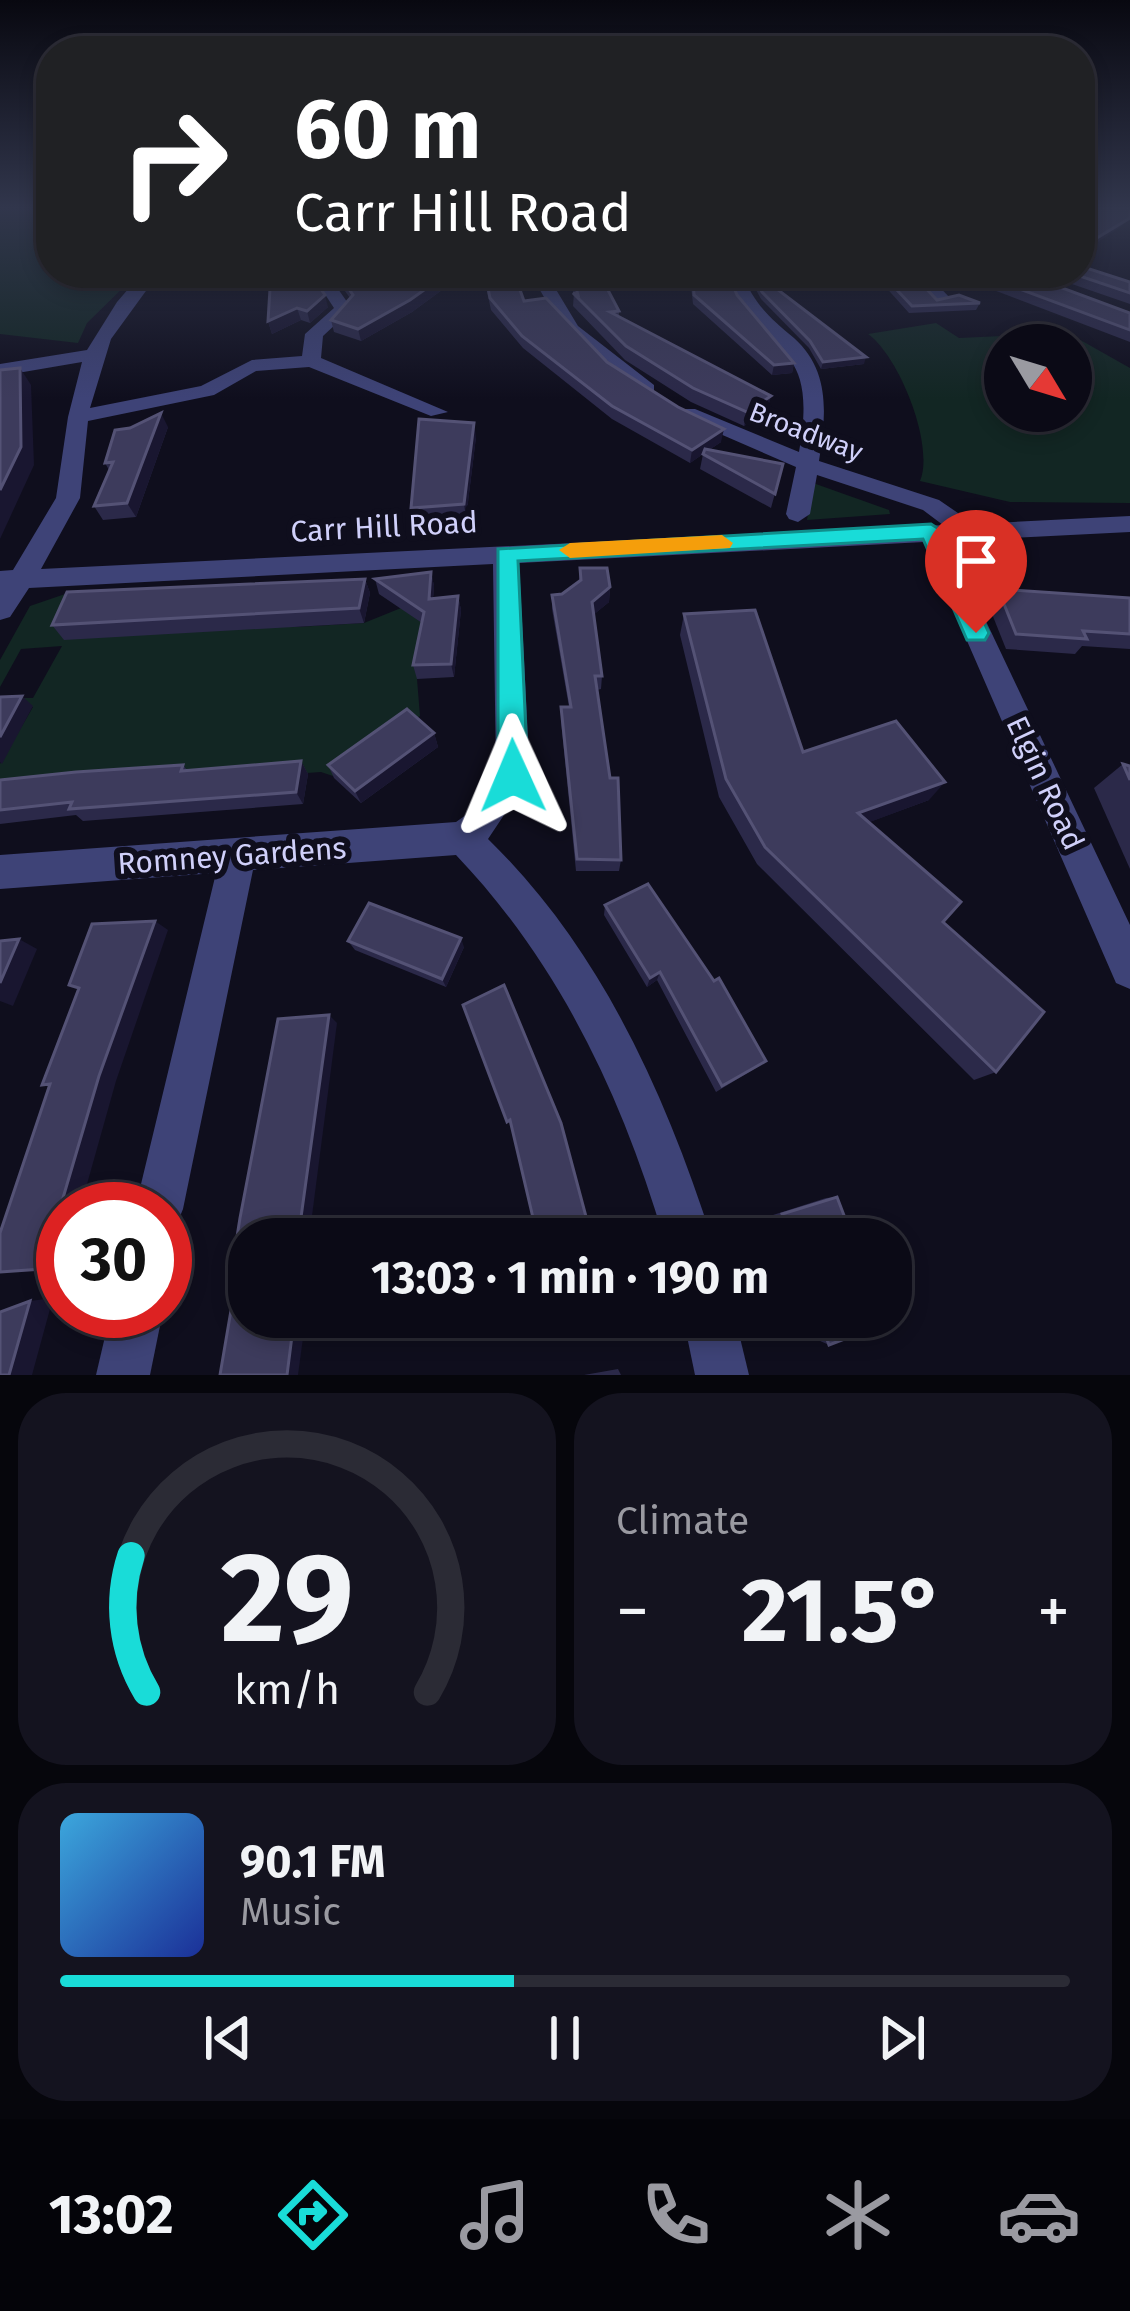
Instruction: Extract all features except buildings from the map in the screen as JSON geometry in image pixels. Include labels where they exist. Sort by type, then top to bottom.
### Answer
[{"type":"street","points":[[0,610],[12,579],[65,508],[93,355],[105,326],[138,288]]},
{"type":"street","points":[[79,417],[207,391],[314,334],[343,310],[329,288]]},
{"type":"street","name":"Broadway","points":[[547,288],[571,329],[635,382],[686,412],[807,464],[931,505],[965,529]]},
{"type":"street","points":[[739,288],[748,313],[807,365],[816,393],[798,514]]},
{"type":"street","points":[[932,288],[944,300]]},
{"type":"street","points":[[311,361],[314,334]]},
{"type":"street","points":[[0,370],[93,355]]},
{"type":"street","points":[[252,366],[311,361],[438,412]]},
{"type":"street","name":"Carr Hill Road","points":[[12,579],[1130,524]]},
{"type":"street","name":"Elgin Road","points":[[931,531],[1130,969]]},
{"type":"street","points":[[506,554],[513,776],[485,820],[463,838],[543,923],[616,1058],[682,1218]]},
{"type":"street","name":"Romney Gardens","points":[[0,872],[463,838]]},
{"type":"street","points":[[165,1182],[238,855]]},
{"type":"street","points":[[123,1375],[131,1338]]},
{"type":"street","points":[[714,1338],[722,1375]]},
{"type":"green space","points":[[0,270],[36,270],[36,288],[123,288],[87,323],[78,343],[0,334]]},
{"type":"green space","points":[[936,323],[959,338],[984,337],[984,432],[1092,432],[1092,347],[1130,368],[1130,503],[1010,502],[920,481],[923,446],[918,424],[902,381],[868,334]]},
{"type":"green space","points":[[813,483],[889,510],[890,514],[807,520]]},
{"type":"green space","points":[[236,585],[287,625],[364,623],[401,608],[435,632],[417,679],[420,716],[336,777],[321,772],[0,795],[0,764],[33,707],[0,708],[0,698],[33,698],[62,646],[21,649],[0,687],[0,660],[30,606],[68,593]]},
{"type":"slow traffic","points":[[570,550],[722,543]]},
{"type":"route","points":[[513,776],[506,554],[931,531],[976,633]]}]
